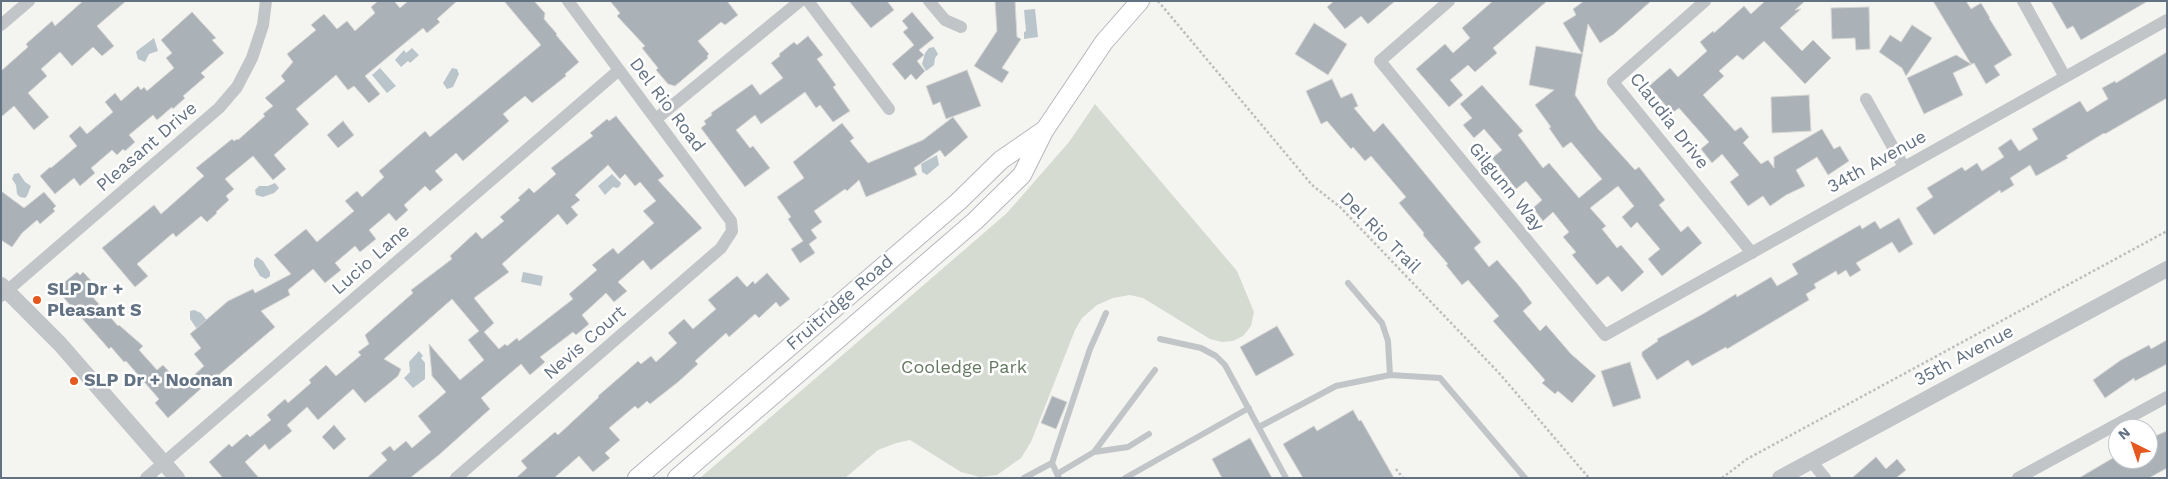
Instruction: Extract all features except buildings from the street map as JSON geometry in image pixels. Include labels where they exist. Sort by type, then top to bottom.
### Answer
[{"type":"main road","name":"Fruitridge Road","points":[[677,478],[975,220],[1022,175],[1044,131],[1104,42],[1140,1]]},
{"type":"main road","name":"Fruitridge Road","points":[[637,478],[958,202],[1002,160],[1044,131]]},
{"type":"street","points":[[1,25],[29,1]]},
{"type":"street","name":"Pleasant Drive","points":[[3,290],[219,108],[237,86],[252,58],[263,25],[266,1]]},
{"type":"street","name":"Del Rio Road","points":[[568,1],[731,221],[732,231]]},
{"type":"street","points":[[656,119],[800,1]]},
{"type":"street","points":[[808,1],[889,108]]},
{"type":"street","points":[[929,1],[945,20],[961,27]]},
{"type":"street","name":"Gilgunn Way","points":[[1449,1],[1380,61],[1605,335]]},
{"type":"street","name":"Claudia Drive","points":[[1705,1],[1613,82],[1752,253]]},
{"type":"street","points":[[2022,1],[2065,77]]},
{"type":"street","name":"34th Avenue","points":[[1605,335],[2167,20]]},
{"type":"street","name":"Lucio Lane","points":[[146,478],[619,70]]},
{"type":"street","points":[[1866,99],[1904,167]]},
{"type":"street","name":"Nevis Court","points":[[456,478],[721,248],[727,242],[732,231]]},
{"type":"street","name":"35th Avenue","points":[[1780,478],[2167,269]]},
{"type":"street","points":[[3,290],[60,344],[176,478]]},
{"type":"street","points":[[2018,478],[2167,396]]},
{"type":"street","points":[[1811,461],[1825,478]]},
{"type":"lane","points":[[1348,283],[1382,323],[1388,341],[1390,375]]},
{"type":"lane","points":[[1106,313],[1090,349],[1052,463],[1058,476],[1094,452],[1156,370]]},
{"type":"lane","points":[[1160,339],[1201,348],[1216,356],[1232,375],[1286,478]]},
{"type":"lane","points":[[1259,427],[1336,386],[1390,375],[1440,378],[1525,478]]},
{"type":"lane","points":[[1125,478],[1249,408]]},
{"type":"lane","points":[[1094,452],[1128,447],[1150,434]]},
{"type":"lane","points":[[1024,478],[1052,463]]},
{"type":"path","name":"Del Rio Trail","points":[[1158,1],[1312,185],[1340,207],[1499,373],[1589,478]]},
{"type":"path","points":[[1722,478],[1747,459],[2167,231]]},
{"type":"path","points":[[1396,469],[1403,478]]},
{"type":"green space","name":"Cooledge Park","points":[[1095,104],[1237,271],[1254,312],[1251,326],[1243,336],[1233,341],[1222,342],[1210,339],[1143,298],[1130,295],[1113,298],[1097,305],[1082,318],[1075,330],[1031,442],[1021,458],[997,475],[980,477],[961,472],[910,440],[878,450],[845,478],[700,478],[1007,213],[1069,142]]},
{"type":"shaded area","points":[[1035,9],[1038,37],[1024,39],[1024,32],[1026,31],[1024,10]]},
{"type":"shaded area","points":[[154,38],[158,51],[149,54],[145,62],[138,59],[136,52]]},
{"type":"shaded area","points":[[934,47],[938,54],[934,65],[926,71],[922,64],[925,53],[929,48]]},
{"type":"shaded area","points":[[412,48],[419,55],[410,63],[408,61],[401,67],[395,60],[404,50],[406,53]]},
{"type":"shaded area","points":[[380,68],[396,86],[387,93],[372,75]]},
{"type":"shaded area","points":[[452,68],[457,69],[459,74],[453,87],[447,89],[443,83]]},
{"type":"shaded area","points":[[937,155],[939,165],[927,175],[922,172],[921,164]]},
{"type":"shaded area","points":[[19,173],[25,182],[31,186],[25,198],[17,194],[16,185],[12,179],[14,174]]},
{"type":"shaded area","points":[[612,174],[621,183],[620,186],[617,188],[613,187],[605,195],[598,186]]},
{"type":"shaded area","points":[[275,183],[279,188],[274,193],[263,197],[256,195],[255,190],[259,186],[268,186]]},
{"type":"shaded area","points":[[257,257],[263,261],[270,272],[270,276],[266,279],[260,276],[254,266],[254,260]]},
{"type":"shaded area","points":[[523,272],[543,276],[541,286],[521,282]]},
{"type":"shaded area","points":[[194,310],[201,313],[209,323],[197,329],[190,319],[190,311]]},
{"type":"shaded area","points":[[419,351],[425,363],[425,379],[413,388],[404,378],[410,372],[409,362]]},
{"type":"place","name":"SLP Dr + Pleasant S","points":[[37,300]]},
{"type":"place","name":"SLP Dr + Noonan","points":[[74,381]]}]
